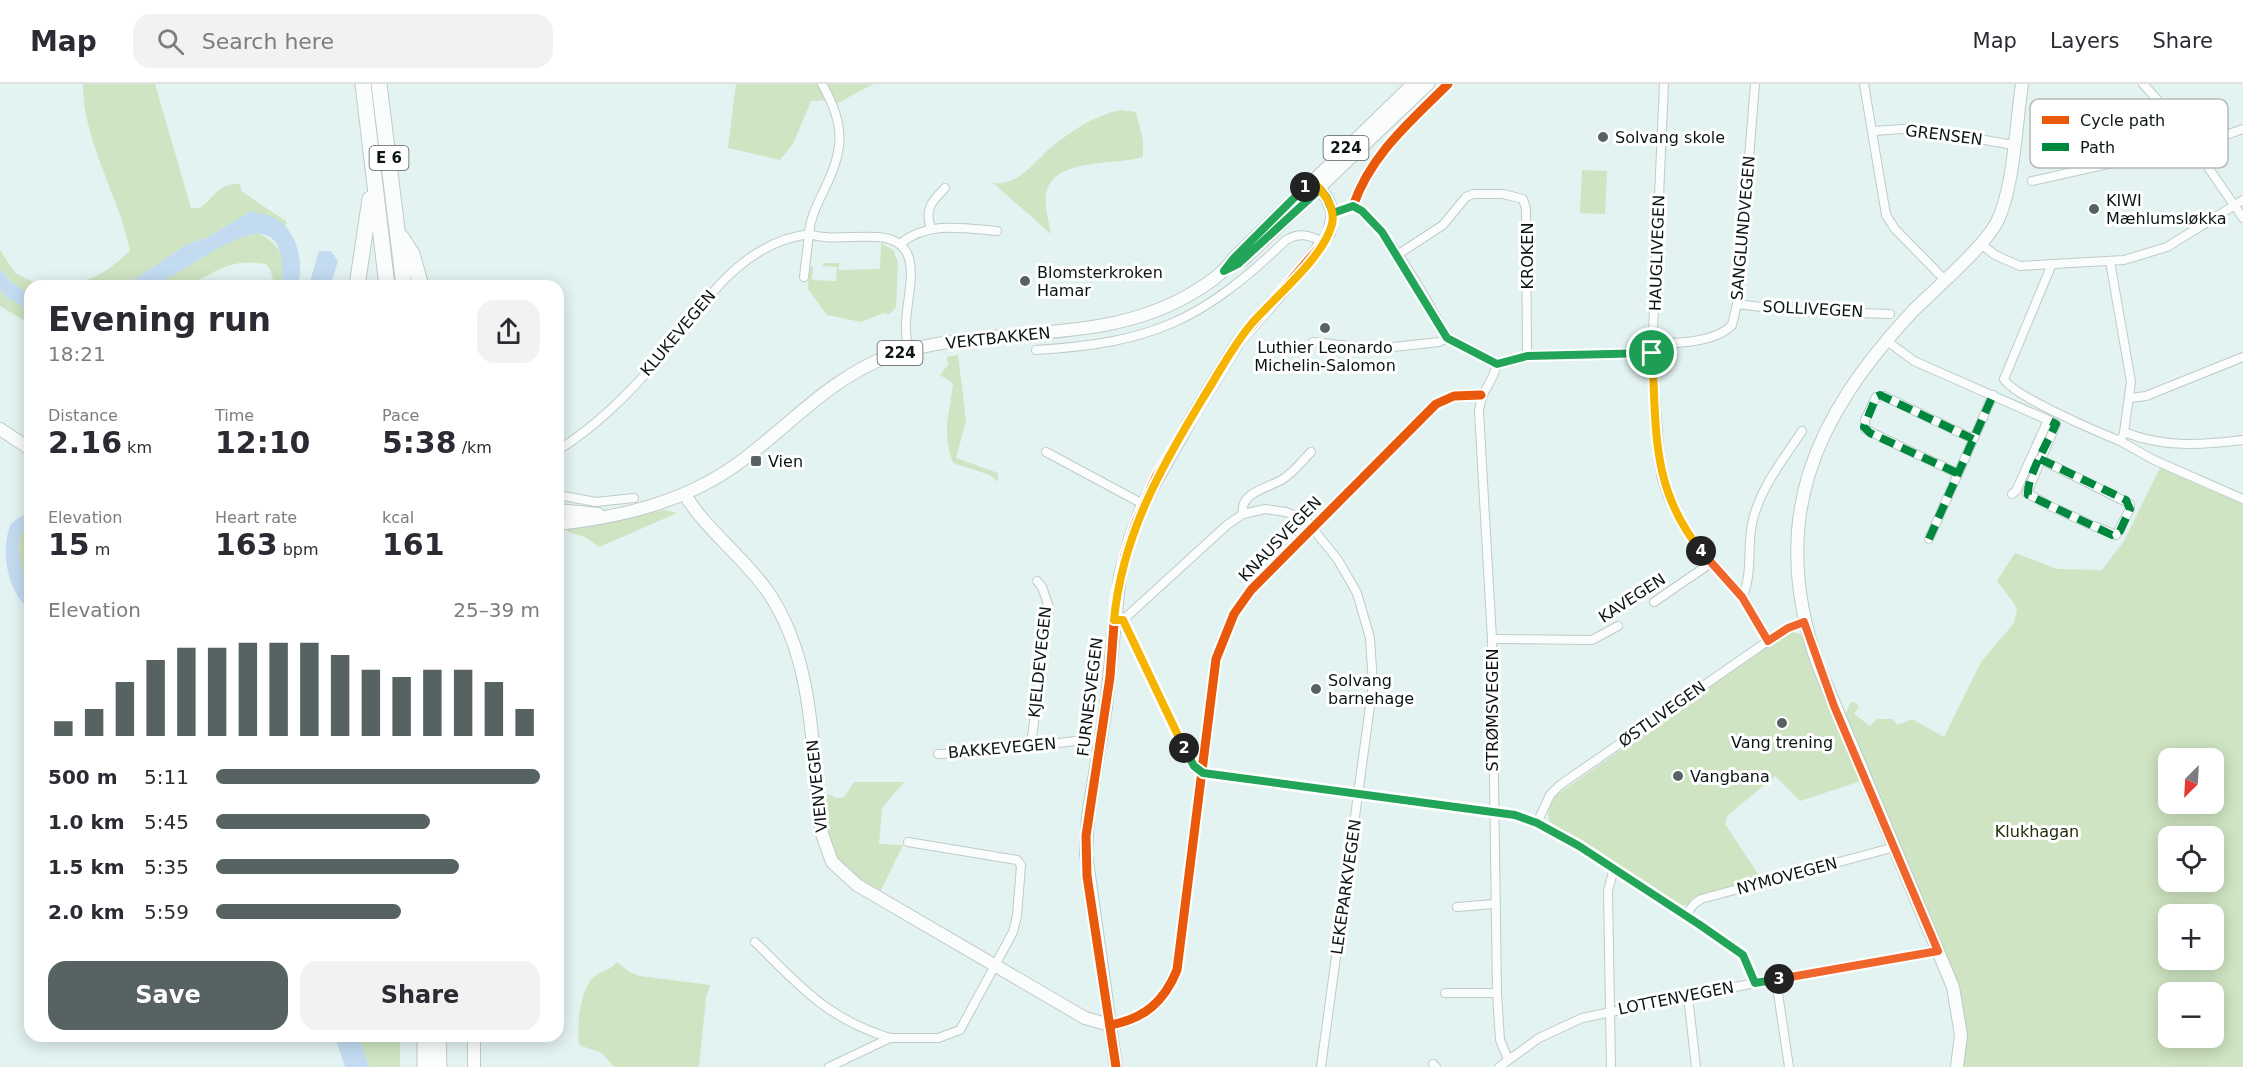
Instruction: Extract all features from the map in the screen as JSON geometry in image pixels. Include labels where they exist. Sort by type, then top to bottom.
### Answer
[{"type":"highway","name":"E 6","points":[[363,84],[386,280]]},
{"type":"highway","name":"E 6","points":[[379,84],[403,280]]},
{"type":"highway","name":"E 6","points":[[358,280],[368,225],[373,163]]},
{"type":"highway","name":"E 6","points":[[399,232],[412,254],[419,280]]},
{"type":"highway","points":[[425,1042],[425,1067]]},
{"type":"highway","points":[[438,1042],[439,1067]]},
{"type":"main road","name":"224","points":[[1316,184],[1413,84]]},
{"type":"main road","name":"224","points":[[1316,184],[1428,84]]},
{"type":"main road","points":[[1957,1067],[1960,1035],[1957,1001],[1895,847],[1834,706],[1804,622],[1797,581],[1795,544],[1806,483],[1818,449],[1839,407],[1887,341],[1944,279],[1981,244],[1992,231],[2001,213],[2022,84]]},
{"type":"main road","points":[[1316,184],[1327,198],[1333,213]]},
{"type":"main road","name":"VEKTBAKKEN","points":[[564,523],[658,505],[685,495],[733,467],[832,387],[868,364],[909,351],[973,339],[1070,331],[1114,324],[1173,304],[1224,271],[1234,258],[1316,184]]},
{"type":"main road","name":"FURNESVEGEN","points":[[1116,1067],[1086,854],[1088,816],[1110,677],[1125,555],[1143,504],[1167,458],[1238,342],[1324,242],[1333,222],[1333,213]]},
{"type":"main road","points":[[0,429],[24,445]]},
{"type":"main road","name":"VIENVEGEN","points":[[685,495],[694,509],[741,558],[768,592],[792,639],[808,706],[822,834],[832,862],[857,885],[996,967],[1084,1018],[1110,1025]]},
{"type":"main road","name":"VEKTBAKKEN","points":[[564,511],[608,516]]},
{"type":"main road","points":[[474,1042],[474,1067]]},
{"type":"street","points":[[804,277],[810,220],[833,174],[841,147],[840,131],[834,110],[822,84]]},
{"type":"street","name":"HAUGLIVEGEN","points":[[1664,84],[1653,349],[1657,445],[1664,485],[1685,530],[1742,597],[1768,641]]},
{"type":"street","name":"SANGLUNDVEGEN","points":[[1653,349],[1702,338],[1725,331],[1732,325],[1737,304],[1755,84]]},
{"type":"street","points":[[1864,84],[1874,131],[1886,215],[1902,236],[1944,279]]},
{"type":"street","points":[[2143,84],[2157,99]]},
{"type":"street","name":"GRENSEN","points":[[1874,131],[1916,128],[2013,146]]},
{"type":"street","points":[[2228,134],[2243,129]]},
{"type":"street","points":[[2032,181],[2088,168]]},
{"type":"street","points":[[2209,168],[2243,218]]},
{"type":"street","points":[[931,228],[928,210],[930,204],[945,188]]},
{"type":"street","name":"KROKEN","points":[[1397,255],[1443,225],[1466,197],[1473,194],[1503,194],[1523,199],[1526,209],[1527,356]]},
{"type":"street","points":[[1981,244],[2020,266],[2110,261],[2168,247],[2243,200]]},
{"type":"street","points":[[1333,213],[1353,206],[1362,211],[1382,232],[1447,338],[1497,364],[1527,356],[1653,349]]},
{"type":"street","points":[[909,351],[906,326],[911,265],[906,248],[901,243],[915,232],[931,228],[997,231]]},
{"type":"street","name":"KLUKEVEGEN","points":[[564,446],[605,416],[658,361],[737,266],[771,245],[795,236],[809,234],[823,238],[878,237],[894,239],[901,243]]},
{"type":"street","name":"VEKTBAKKEN","points":[[1036,350],[1098,345],[1160,329],[1224,295],[1296,234],[1305,234],[1324,242]]},
{"type":"street","points":[[2110,261],[2127,353],[2130,398],[2124,432],[2120,441]]},
{"type":"street","points":[[2052,264],[2004,379],[2008,385],[2150,458],[2243,499]]},
{"type":"street","name":"SOLLIVEGEN","points":[[1737,304],[1794,311],[1890,314]]},
{"type":"street","points":[[1313,342],[1375,349],[1439,342],[1447,338]]},
{"type":"street","points":[[1887,341],[1914,361],[2056,424],[2040,459],[2027,493],[2116,535],[2130,509],[2130,504],[2040,459]]},
{"type":"street","points":[[2130,398],[2146,396],[2243,357]]},
{"type":"street","name":"STRØMSVEGEN","points":[[1497,364],[1494,377],[1481,395],[1480,447],[1492,639],[1492,812],[1497,993],[1500,1040],[1508,1059]]},
{"type":"street","name":"KNAUSVEGEN","points":[[1110,1025],[1137,1018],[1158,1003],[1178,970],[1212,684],[1222,638],[1234,614],[1251,590],[1436,404],[1454,396],[1481,395]]},
{"type":"street","points":[[1929,539],[1993,395]]},
{"type":"street","points":[[1957,473],[1865,429],[1865,420],[1876,397],[1884,396],[1973,439]]},
{"type":"street","points":[[2012,494],[2016,491],[2048,420]]},
{"type":"street","points":[[1742,597],[1747,588],[1748,549],[1757,506],[1802,431]]},
{"type":"street","points":[[2124,432],[2157,443],[2215,444],[2243,440]]},
{"type":"street","points":[[1046,452],[1143,504]]},
{"type":"street","points":[[1243,514],[1243,506],[1249,496],[1284,478],[1311,452]]},
{"type":"street","points":[[564,496],[589,501],[634,498]]},
{"type":"street","name":"LEKEPARKVEGEN","points":[[1118,620],[1227,525],[1243,514],[1265,509],[1286,512],[1306,520],[1352,582],[1370,638],[1373,684],[1321,1067]]},
{"type":"street","name":"KAVEGEN","points":[[1654,603],[1711,563]]},
{"type":"street","name":"KJELDEVEGEN","points":[[1031,745],[1049,608],[1037,581]]},
{"type":"street","points":[[1118,620],[1187,755],[1203,773],[1515,815],[1537,823],[1614,868],[1743,955],[1755,983]]},
{"type":"street","name":"ØSTLIVEGEN","points":[[1537,823],[1541,810],[1560,785],[1768,641],[1788,628],[1804,622]]},
{"type":"street","name":"KAVEGEN","points":[[1492,639],[1592,640],[1618,626]]},
{"type":"street","name":"BAKKEVEGEN","points":[[938,753],[974,753],[1101,738]]},
{"type":"street","points":[[755,942],[780,969],[828,1010],[867,1031],[890,1038],[938,1038],[957,1032],[968,1018],[996,967],[1017,916],[1021,865],[1012,858],[908,842]]},
{"type":"street","name":"NYMOVEGEN","points":[[1686,915],[1701,899],[1895,847]]},
{"type":"street","points":[[1611,1067],[1608,891],[1614,868]]},
{"type":"street","points":[[1458,907],[1494,904]]},
{"type":"street","name":"LOTTENVEGEN","points":[[1498,1067],[1560,1027],[1610,1011],[1938,951]]},
{"type":"street","points":[[1776,980],[1789,1067]]},
{"type":"street","points":[[1445,993],[1497,993]]},
{"type":"street","points":[[1688,996],[1696,1067]]},
{"type":"street","points":[[829,1067],[890,1038]]},
{"type":"green space","points":[[83,84],[155,84],[191,208],[203,206],[222,187],[240,184],[241,191],[287,222],[285,226],[274,218],[251,211],[208,237],[186,245],[135,279],[86,280],[110,268],[130,251],[118,209],[95,148],[85,106]]},
{"type":"green space","points":[[736,84],[819,84],[827,100],[811,101],[793,144],[780,160],[728,148]]},
{"type":"green space","points":[[825,84],[873,84],[836,104]]},
{"type":"green space","points":[[1120,110],[1136,112],[1143,140],[1143,157],[1077,167],[1055,178],[1046,192],[1046,211],[1051,234],[993,183],[1003,183],[1019,176],[1069,134],[1093,119]]},
{"type":"green space","points":[[1582,170],[1607,171],[1605,214],[1580,213]]},
{"type":"green space","points":[[258,233],[273,243],[278,248],[282,261],[282,280],[273,280],[271,271],[266,264],[240,263],[229,265],[198,280],[160,280],[234,239]]},
{"type":"green space","points":[[881,243],[893,250],[898,262],[896,307],[890,314],[884,313],[861,322],[827,315],[808,289],[809,266],[813,267],[812,280],[836,281],[837,267],[823,266],[823,263],[839,263],[839,270],[880,269]]},
{"type":"green space","points":[[0,250],[15,273],[29,280],[24,280],[24,291],[10,281],[0,269]]},
{"type":"green space","points":[[0,289],[6,297],[24,307],[24,320],[0,306]]},
{"type":"green space","points":[[958,355],[966,421],[956,458],[998,473],[998,482],[990,475],[953,463],[949,451],[947,422],[953,383],[940,375],[948,365],[947,357]]},
{"type":"green space","name":"Klukhagan","points":[[2160,468],[2243,504],[2243,1067],[1961,1067],[1965,1031],[1844,719],[1850,703],[1854,702],[1859,706],[1854,714],[1870,726],[1877,719],[1893,719],[1897,725],[1912,719],[1944,737],[1981,662],[2014,623],[2017,610],[1997,581],[2015,553],[2057,569],[2102,570],[2124,541]]},
{"type":"green space","points":[[665,510],[677,513],[599,547],[585,537],[568,532],[567,529]]},
{"type":"green space","points":[[24,531],[24,578],[19,555]]},
{"type":"green space","points":[[1793,632],[1804,635],[1861,781],[1800,801],[1775,776],[1728,815],[1725,824],[1760,877],[1693,898],[1687,905],[1681,906],[1565,835],[1549,821],[1549,806],[1558,794],[1783,636]]},
{"type":"green space","points":[[854,782],[904,782],[882,808],[879,844],[903,845],[879,894],[859,882],[832,855],[821,797],[829,794],[836,798],[844,797]]},
{"type":"green space","points":[[617,962],[629,972],[640,976],[710,985],[706,998],[699,1067],[614,1067],[602,1053],[579,1045],[579,1017],[587,987],[598,974]]},
{"type":"green space","points":[[361,1042],[400,1042],[400,1067],[369,1067]]},
{"type":"water","points":[[251,211],[272,217],[289,230],[294,239],[299,258],[299,280],[282,280],[280,253],[270,237],[254,234],[234,241],[163,280],[132,280],[186,245],[208,237]]},
{"type":"water","points":[[319,251],[331,251],[338,261],[332,280],[310,280]]},
{"type":"water","points":[[0,269],[10,281],[24,291],[24,307],[6,297],[0,289]]},
{"type":"water","points":[[24,515],[24,531],[20,540],[19,555],[24,574],[24,605],[11,583],[6,560],[7,536],[10,526]]},
{"type":"water","points":[[337,1042],[361,1042],[369,1067],[345,1067]]},
{"type":"marked path","points":[[1957,473],[1870,433],[1864,427],[1876,397],[1880,395],[1973,439]]},
{"type":"marked path","points":[[1929,539],[1993,395]]},
{"type":"marked path","points":[[2040,459],[2126,500],[2130,509],[2120,531],[2112,535],[2028,495],[2034,469],[2056,424],[2048,420]]},
{"type":"cycle path","points":[[1116,1067],[1087,876],[1086,836],[1110,677],[1116,597],[1125,555],[1136,522],[1156,477],[1238,342],[1324,242],[1333,222],[1333,213],[1353,206],[1370,170],[1381,155],[1448,84]]},
{"type":"cycle path","points":[[1110,1025],[1133,1018],[1151,1007],[1166,991],[1177,970],[1216,659],[1234,614],[1251,590],[1436,404],[1454,396],[1481,395]]},
{"type":"cycle path","points":[[1114,620],[1123,620],[1187,755],[1203,773],[1515,815],[1537,823],[1579,846],[1743,955],[1755,983]]},
{"type":"place","name":"Solvang skole","points":[[1603,137]]},
{"type":"place","name":"KIWI Mæhlumsløkka","points":[[2094,209]]},
{"type":"place","name":"Blomsterkroken Hamar","points":[[1025,281]]},
{"type":"place","name":"Luthier Leonardo Michelin-Salomon","points":[[1325,328]]},
{"type":"place","name":"Vien","points":[[756,461]]},
{"type":"place","name":"Solvang barnehage","points":[[1316,689]]},
{"type":"place","name":"Vang trening","points":[[1782,723]]},
{"type":"place","name":"Vangbana","points":[[1678,776]]},
{"type":"route","points":[[1652,353],[1527,356],[1508,363],[1497,364],[1473,353],[1447,338],[1397,255],[1372,220],[1353,206],[1333,213],[1327,198],[1320,189],[1238,264],[1224,271],[1234,258],[1312,180],[1320,189],[1327,198],[1333,213],[1329,233],[1308,262],[1238,342],[1156,477],[1143,504],[1125,555],[1116,597],[1114,620],[1123,620],[1187,755],[1194,766],[1203,773],[1515,815],[1537,823],[1614,868],[1743,955],[1755,983],[1852,968],[1938,951],[1834,706],[1804,622],[1788,628],[1768,641],[1742,597],[1711,563],[1678,519],[1664,485],[1657,445],[1652,353]]}]
